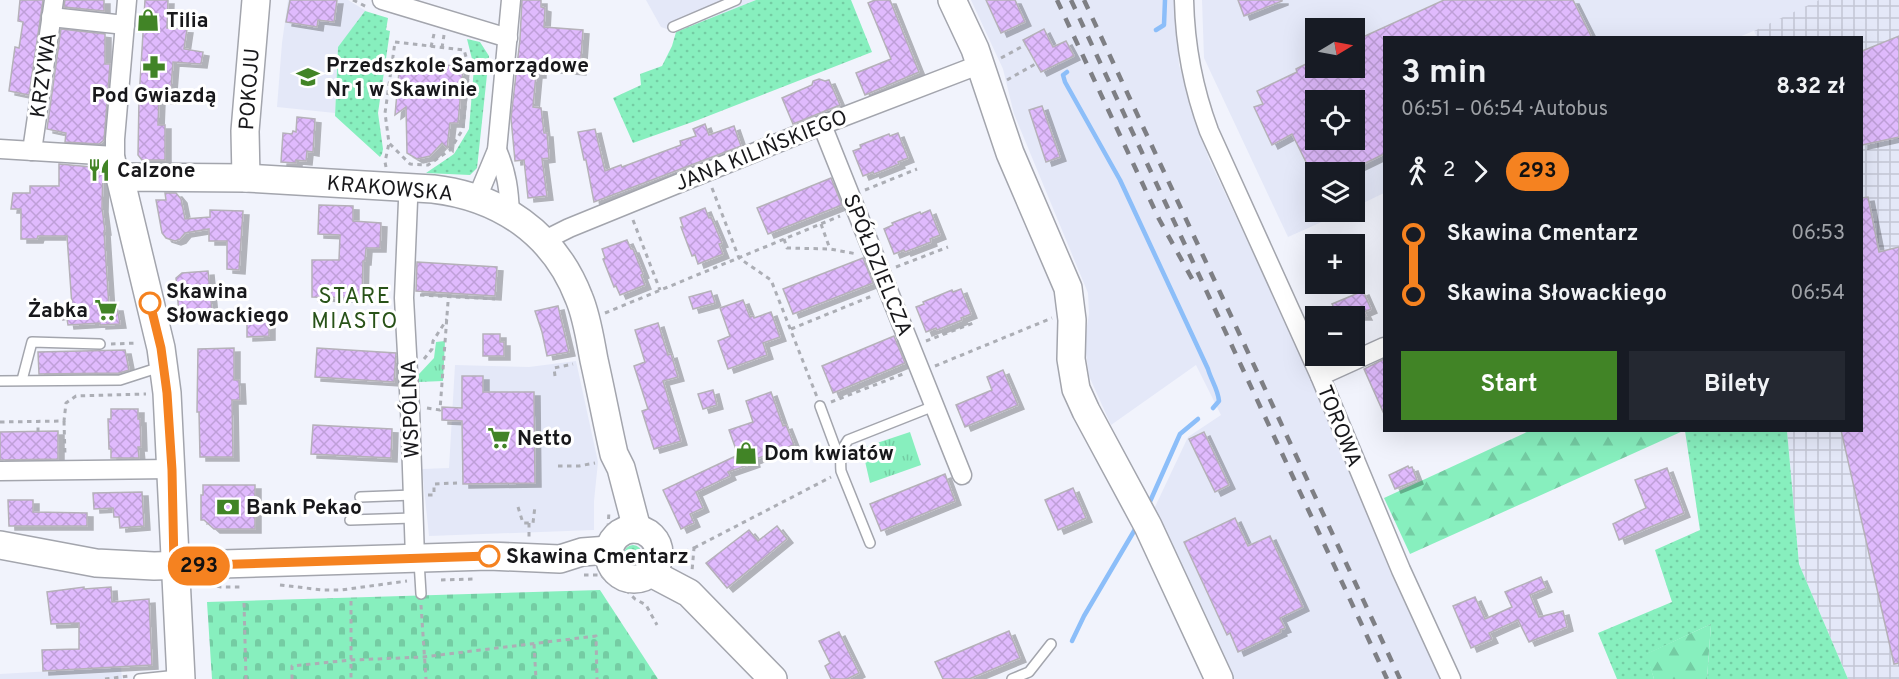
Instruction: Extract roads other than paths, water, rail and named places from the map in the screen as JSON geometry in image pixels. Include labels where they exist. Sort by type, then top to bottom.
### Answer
[{"type":"street","points":[[127,0],[117,166],[161,348],[159,382],[172,470],[174,566],[181,677]]},
{"type":"street","name":"POKOJU","points":[[246,178],[245,130],[256,0]]},
{"type":"street","points":[[477,198],[496,150],[511,0]]},
{"type":"street","points":[[952,0],[987,63],[1006,143],[1068,288],[1072,320],[1071,359],[1076,389],[1143,516],[1219,679]]},
{"type":"street","name":"TOROWA","points":[[1184,0],[1192,75],[1202,113],[1320,376],[1401,570],[1451,679]]},
{"type":"street","points":[[380,2],[507,38]]},
{"type":"street","points":[[52,9],[125,25]]},
{"type":"street","name":"KRZYWA","points":[[32,151],[52,9]]},
{"type":"street","name":"JANA KILIŃSKIEGO","points":[[543,241],[569,228],[822,125],[987,63]]},
{"type":"street","name":"SPÓŁDZIELCZA","points":[[822,125],[962,475]]},
{"type":"street","points":[[0,149],[32,151],[117,166]]},
{"type":"street","points":[[496,150],[503,164],[509,188],[510,214]]},
{"type":"street","name":"KRAKOWSKA","points":[[117,166],[246,178],[450,191],[477,198],[510,214],[543,241],[567,273],[584,310],[606,458],[621,468],[617,542]]},
{"type":"street","name":"WSPÓLNA","points":[[410,188],[404,298],[417,493],[413,518],[418,566]]},
{"type":"street","points":[[1320,376],[1383,347]]},
{"type":"street","points":[[0,471],[172,470]]},
{"type":"street","points":[[0,545],[96,563],[142,566],[418,566],[489,556],[560,559],[578,567],[617,542],[645,532],[656,542],[657,569]]},
{"type":"street","points":[[617,542],[616,572],[629,579],[644,577],[657,569],[679,574],[773,679]]},
{"type":"lane","points":[[673,27],[736,0]]},
{"type":"lane","points":[[22,380],[32,342],[100,344]]},
{"type":"lane","points":[[0,381],[120,380],[151,370],[159,382]]},
{"type":"lane","points":[[820,406],[870,543]]},
{"type":"lane","points":[[840,460],[843,447],[849,440],[934,406]]},
{"type":"lane","points":[[360,497],[417,493]]},
{"type":"lane","points":[[350,520],[413,518]]},
{"type":"lane","points":[[418,566],[421,594]]},
{"type":"lane","points":[[1012,679],[1029,672],[1051,644]]},
{"type":"lane","points":[[135,678],[181,677]]},
{"type":"waterway","points":[[1156,30],[1164,25],[1165,0]]},
{"type":"waterway","points":[[1067,72],[1063,75],[1065,82],[1120,180],[1208,369],[1219,401],[1213,408]]},
{"type":"waterway","points":[[1148,506],[1180,434],[1198,419]]},
{"type":"waterway","points":[[1072,641],[1084,616],[1137,526]]},
{"type":"railway","points":[[1057,0],[1159,219],[1196,286]]},
{"type":"railway","points":[[1071,0],[1387,679]]},
{"type":"railway","points":[[1084,0],[1400,679]]},
{"type":"place","name":"Tilia","points":[[148,20]]},
{"type":"place","name":"Pod Gwiazdą","points":[[154,67]]},
{"type":"place","name":"Przedszkole Samorządowe Nr 1 w Skawinie","points":[[308,77]]},
{"type":"place","name":"Calzone","points":[[99,170]]},
{"type":"place","name":"Skawina Słowackiego","points":[[150,303]]},
{"type":"place","name":"Żabka","points":[[106,310]]},
{"type":"place","name":"Netto","points":[[499,438]]},
{"type":"place","name":"Dom kwiatów","points":[[746,453]]},
{"type":"place","name":"Bank Pekao","points":[[228,507]]},
{"type":"place","name":"Skawina Cmentarz","points":[[489,556]]},
{"type":"district","name":"STARE MIASTO","points":[[355,308]]}]
